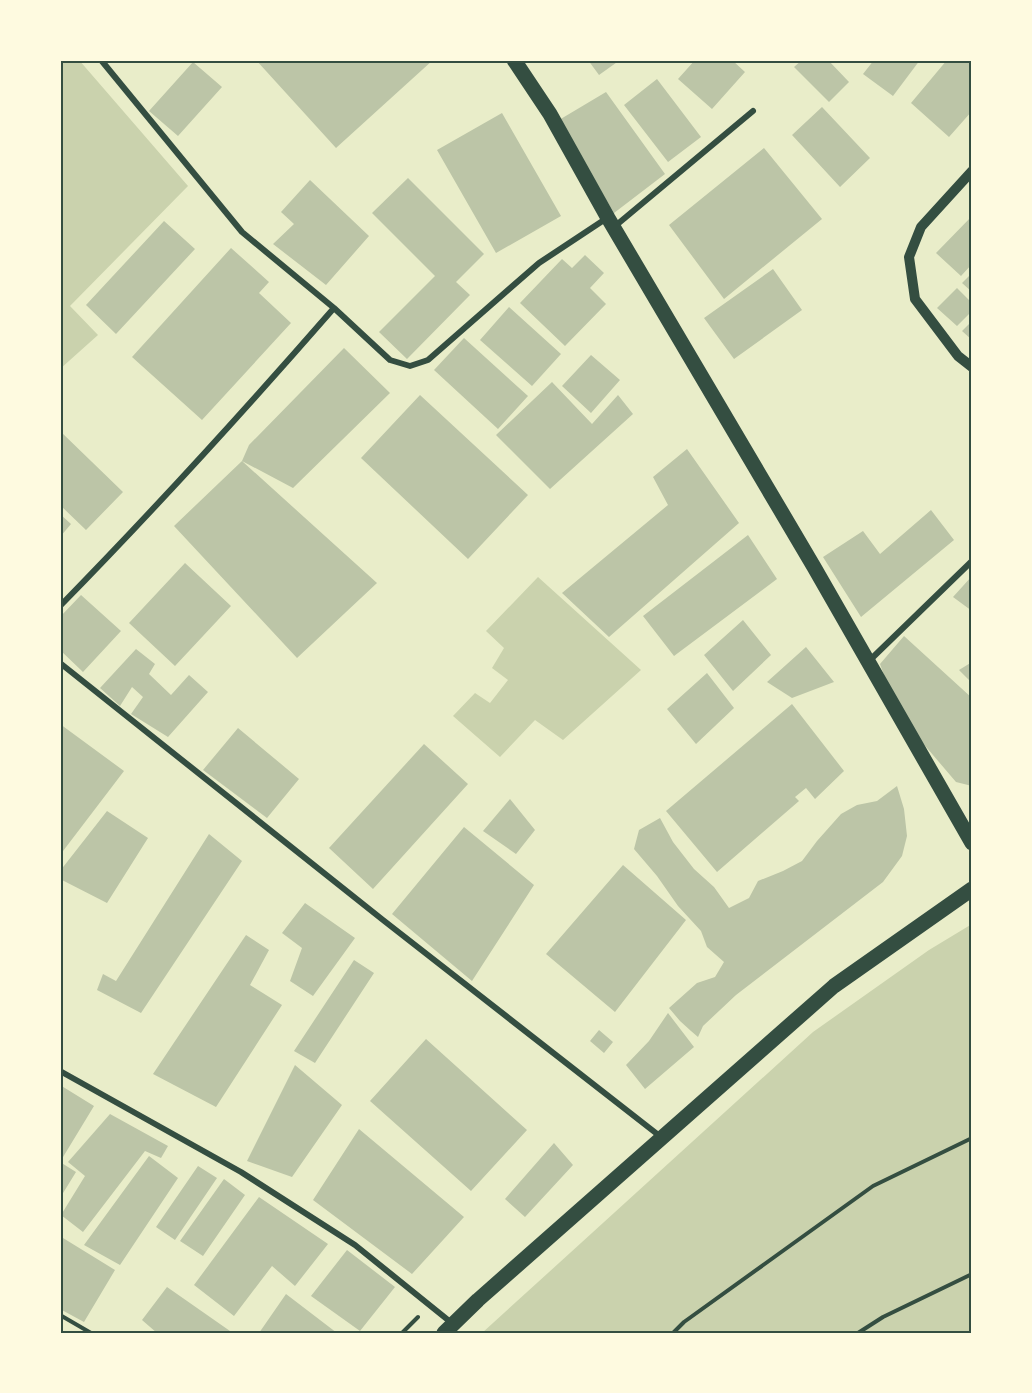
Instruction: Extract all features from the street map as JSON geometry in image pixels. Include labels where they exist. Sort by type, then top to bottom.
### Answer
[{"type":"main road","points":[[514,60],[550,114],[610,222],[869,661],[972,843]]},
{"type":"main road","points":[[448,1329],[834,986],[972,889]]},
{"type":"street","points":[[101,60],[242,232],[334,308],[390,360],[410,366],[428,360],[539,263],[610,222],[753,111]]},
{"type":"street","points":[[972,171],[921,227],[909,257],[915,299],[958,356],[972,367]]},
{"type":"street","points":[[60,606],[130,535],[334,308]]},
{"type":"street","points":[[869,661],[972,561]]},
{"type":"street","points":[[60,663],[661,1138]]},
{"type":"street","points":[[60,1071],[241,1172],[355,1245],[448,1329]]},
{"type":"path","points":[[673,1333],[684,1322],[873,1186],[972,1138]]},
{"type":"path","points":[[858,1333],[883,1317],[972,1274]]},
{"type":"path","points":[[60,1314],[91,1333]]},
{"type":"green space","points":[[60,60],[79,60],[188,186],[70,306],[98,335],[60,369]]},
{"type":"green space","points":[[538,577],[641,670],[563,740],[535,720],[500,757],[453,716],[475,693],[490,703],[508,680],[492,668],[504,648],[486,631]]},
{"type":"green space","points":[[972,924],[972,1333],[482,1333],[813,1032],[929,950]]},
{"type":"building","points":[[256,60],[433,60],[336,148]]},
{"type":"building","points":[[588,60],[620,60],[599,75]]},
{"type":"building","points":[[695,60],[732,60],[745,72],[712,109],[678,79]]},
{"type":"building","points":[[802,60],[828,60],[849,82],[829,102],[794,67]]},
{"type":"building","points":[[874,60],[920,60],[893,96],[863,74]]},
{"type":"building","points":[[947,60],[972,60],[972,111],[949,137],[911,103]]},
{"type":"building","points":[[193,62],[222,87],[178,136],[149,111]]},
{"type":"building","points":[[657,79],[701,137],[668,162],[624,105]]},
{"type":"building","points":[[606,92],[665,174],[614,213],[559,120]]},
{"type":"building","points":[[822,107],[870,158],[840,187],[792,135]]},
{"type":"building","points":[[502,113],[561,216],[496,253],[437,150]]},
{"type":"building","points":[[764,148],[822,219],[724,299],[669,225]]},
{"type":"building","points":[[408,178],[484,254],[456,282],[470,295],[407,359],[379,332],[435,276],[372,213]]},
{"type":"building","points":[[310,180],[369,236],[326,285],[273,244],[294,224],[281,212]]},
{"type":"building","points":[[972,216],[972,264],[961,276],[936,253]]},
{"type":"building","points":[[164,221],[195,249],[116,334],[86,305]]},
{"type":"building","points":[[231,248],[269,282],[259,293],[291,323],[202,420],[132,357]]},
{"type":"building","points":[[585,255],[604,273],[590,288],[606,304],[565,346],[520,303],[562,259],[572,268]]},
{"type":"building","points":[[773,269],[802,310],[734,359],[704,318]]},
{"type":"building","points":[[972,273],[972,292],[962,283]]},
{"type":"building","points":[[957,288],[972,303],[972,311],[957,326],[937,308]]},
{"type":"building","points":[[509,307],[561,354],[532,386],[480,340]]},
{"type":"building","points":[[972,321],[972,340],[962,331]]},
{"type":"building","points":[[464,338],[528,396],[498,429],[434,370]]},
{"type":"building","points":[[344,348],[390,393],[293,488],[242,461],[249,445]]},
{"type":"building","points":[[591,355],[620,380],[591,413],[562,386]]},
{"type":"building","points":[[552,382],[592,424],[618,395],[633,414],[550,489],[496,435]]},
{"type":"building","points":[[420,395],[528,495],[468,559],[361,458]]},
{"type":"building","points":[[60,431],[123,492],[86,530],[60,505]]},
{"type":"building","points":[[687,449],[739,523],[609,637],[562,593],[668,505],[653,477]]},
{"type":"building","points":[[242,461],[377,583],[297,658],[174,526]]},
{"type":"building","points":[[931,510],[954,540],[861,617],[823,557],[863,531],[880,554]]},
{"type":"building","points":[[60,514],[71,524],[60,537]]},
{"type":"building","points":[[748,535],[777,579],[674,656],[643,616]]},
{"type":"building","points":[[185,563],[231,606],[175,666],[129,623]]},
{"type":"building","points":[[972,576],[972,611],[953,597]]},
{"type":"building","points":[[81,595],[121,631],[83,672],[60,650],[60,617]]},
{"type":"building","points":[[743,620],[771,655],[733,691],[704,655]]},
{"type":"building","points":[[904,636],[972,698],[972,786],[956,782],[898,714],[880,664]]},
{"type":"building","points":[[806,647],[834,682],[792,698],[767,682]]},
{"type":"building","points":[[136,649],[155,664],[149,674],[171,695],[189,675],[208,692],[168,737],[131,714],[143,697],[132,687],[120,706],[100,688]]},
{"type":"building","points":[[972,662],[972,683],[959,670]]},
{"type":"building","points":[[707,673],[734,708],[696,744],[667,709]]},
{"type":"building","points":[[792,704],[844,771],[815,799],[806,788],[795,797],[799,801],[717,872],[666,811]]},
{"type":"building","points":[[60,724],[124,771],[60,855]]},
{"type":"building","points":[[238,728],[299,779],[267,818],[203,770]]},
{"type":"building","points":[[424,744],[468,784],[373,889],[329,848]]},
{"type":"building","points":[[897,786],[904,809],[907,836],[902,856],[883,882],[736,995],[703,1026],[698,1037],[669,1008],[697,983],[715,977],[724,962],[707,947],[701,931],[678,906],[634,849],[639,830],[660,818],[673,842],[694,869],[714,887],[729,908],[749,898],[758,881],[802,861],[841,814],[857,805],[877,801]]},
{"type":"building","points":[[510,799],[535,830],[516,854],[483,831]]},
{"type":"building","points":[[107,811],[148,838],[107,903],[60,879],[60,871]]},
{"type":"building","points":[[464,827],[534,885],[472,981],[392,914]]},
{"type":"building","points":[[209,834],[242,861],[141,1013],[97,990],[103,974],[116,981]]},
{"type":"building","points":[[623,865],[686,920],[615,1012],[546,954]]},
{"type":"building","points":[[305,903],[355,938],[313,996],[290,981],[302,948],[282,933]]},
{"type":"building","points":[[246,935],[269,950],[250,985],[282,1005],[216,1107],[153,1074]]},
{"type":"building","points":[[354,960],[374,973],[315,1063],[294,1051]]},
{"type":"building","points":[[668,1013],[694,1047],[645,1089],[626,1065],[649,1041]]},
{"type":"building","points":[[599,1030],[613,1042],[604,1053],[590,1041]]},
{"type":"building","points":[[426,1039],[527,1130],[471,1191],[370,1101]]},
{"type":"building","points":[[295,1065],[342,1105],[292,1177],[247,1161]]},
{"type":"building","points":[[60,1085],[94,1106],[60,1162]]},
{"type":"building","points":[[110,1114],[168,1146],[161,1158],[145,1151],[83,1232],[61,1215],[85,1176],[68,1162]]},
{"type":"building","points":[[359,1129],[464,1217],[412,1274],[313,1200]]},
{"type":"building","points":[[554,1143],[573,1165],[525,1217],[505,1199]]},
{"type":"building","points":[[149,1156],[178,1178],[120,1265],[84,1245]]},
{"type":"building","points":[[60,1162],[76,1172],[60,1198]]},
{"type":"building","points":[[198,1166],[217,1178],[175,1240],[156,1227]]},
{"type":"building","points":[[224,1179],[245,1195],[203,1256],[180,1241]]},
{"type":"building","points":[[259,1197],[328,1244],[295,1286],[272,1266],[234,1316],[194,1285]]},
{"type":"building","points":[[60,1238],[115,1270],[84,1322],[60,1309]]},
{"type":"building","points":[[347,1250],[395,1287],[360,1331],[311,1296]]},
{"type":"building","points":[[167,1287],[230,1331],[229,1333],[157,1333],[142,1320]]},
{"type":"building","points":[[286,1294],[337,1333],[259,1333]]}]
